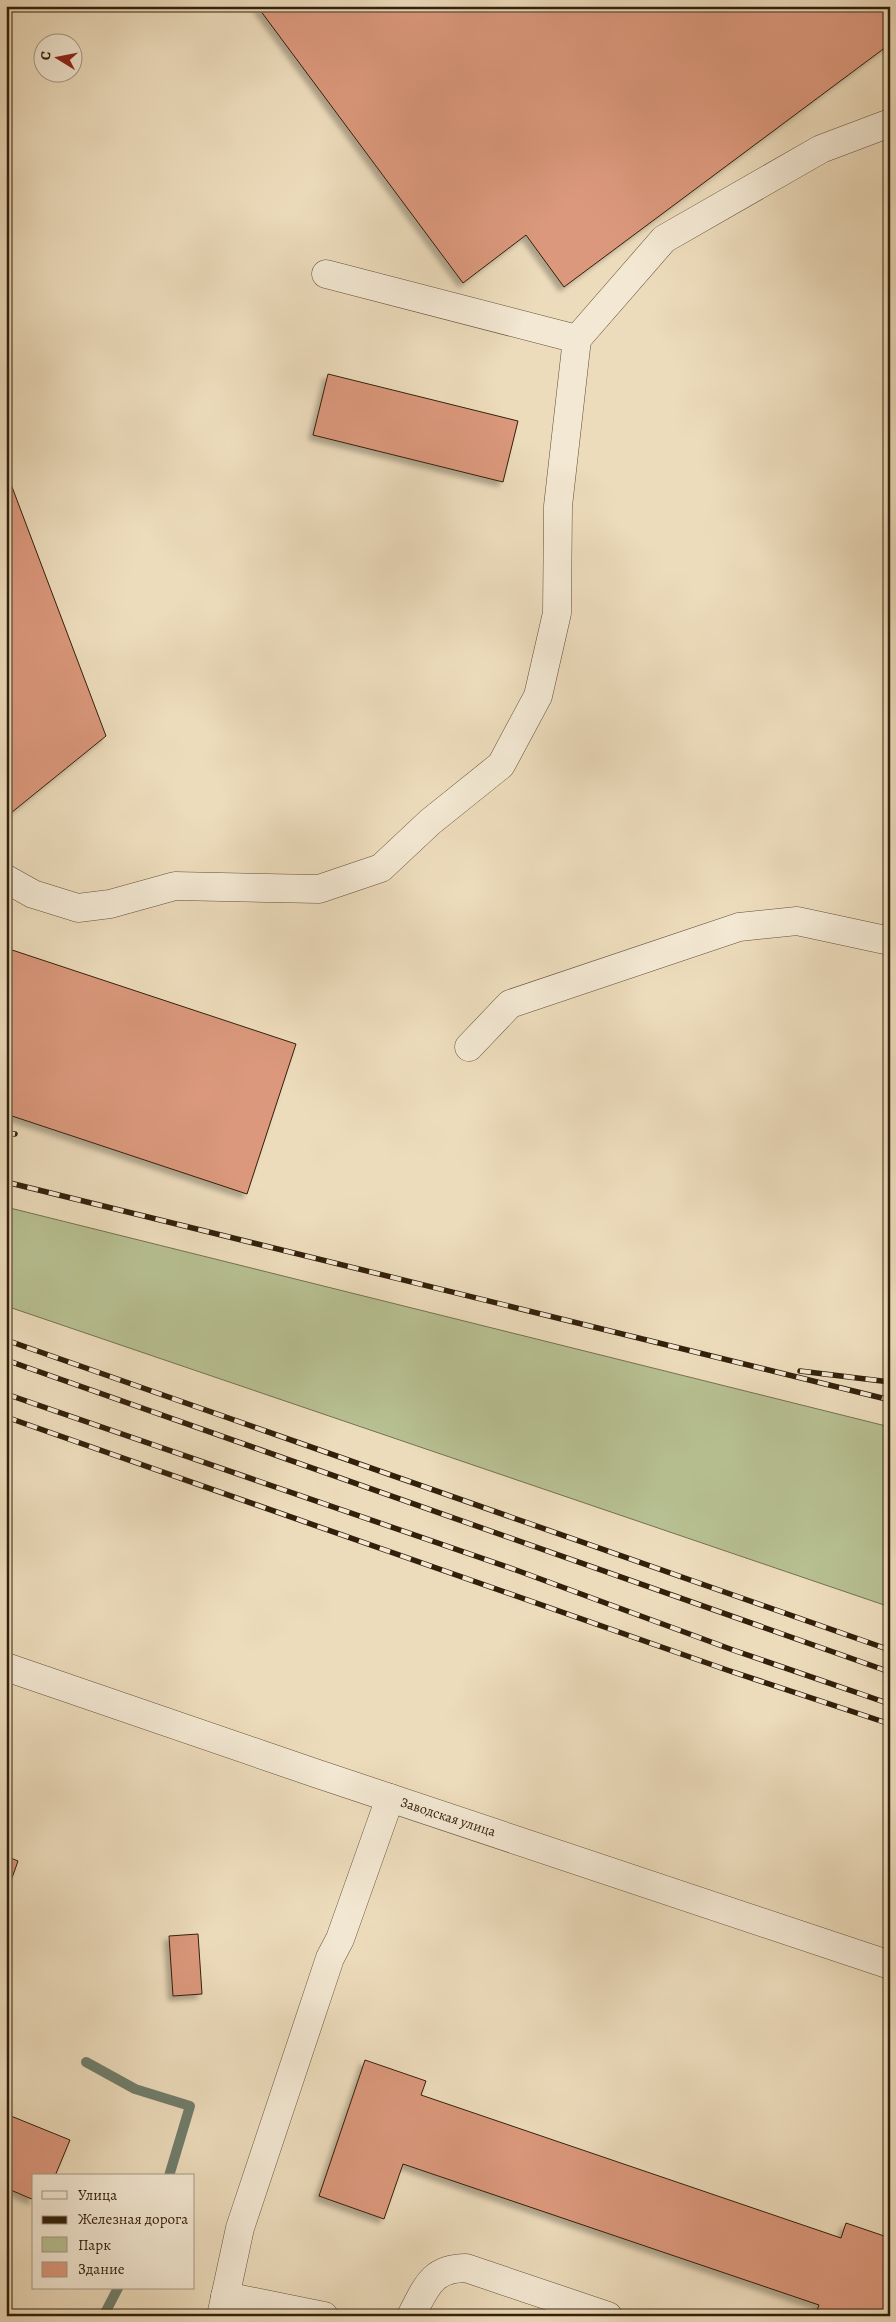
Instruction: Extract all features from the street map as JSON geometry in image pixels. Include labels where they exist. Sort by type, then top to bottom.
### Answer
[{"type":"street","points":[[6,878],[33,894],[78,908],[110,904],[175,886],[319,889],[381,868],[430,822],[502,765],[538,696],[557,613],[558,506],[577,339],[664,239],[821,149],[890,123]]},
{"type":"street","points":[[326,274],[577,339]]},
{"type":"street","points":[[469,1047],[510,1004],[739,927],[797,921],[890,941]]},
{"type":"street","name":"Заводская улица","points":[[6,1667],[890,1965]]},
{"type":"street","points":[[324,2316],[223,2306],[240,2228],[326,1969],[340,1939],[390,1798]]},
{"type":"street","points":[[412,2316],[426,2288],[439,2273],[452,2268],[466,2268],[608,2316]]},
{"type":"green space","points":[[6,1207],[890,1427],[890,1607],[6,1306]]},
{"type":"building","points":[[257,6],[890,6],[890,44],[564,287],[526,235],[463,283]]},
{"type":"building","points":[[328,374],[518,421],[503,482],[313,435]]},
{"type":"building","points":[[6,471],[106,736],[6,817]]},
{"type":"building","points":[[6,948],[296,1044],[247,1194],[6,1114]]},
{"type":"building","points":[[6,1856],[18,1861],[6,1895]]},
{"type":"building","points":[[198,1934],[202,1994],[173,1996],[169,1936]]},
{"type":"building","points":[[365,2060],[426,2081],[421,2095],[841,2238],[846,2223],[890,2238],[890,2316],[815,2316],[819,2305],[403,2164],[384,2219],[319,2196]]},
{"type":"building","points":[[6,2114],[70,2140],[56,2174],[32,2174],[32,2199],[6,2188]]},
{"type":"waterway","points":[[86,2062],[135,2089],[190,2106],[170,2174]]},
{"type":"waterway","points":[[105,2316],[117,2290]]},
{"type":"railway","points":[[6,1133],[15,1134]]},
{"type":"railway","points":[[6,1182],[890,1400]]},
{"type":"railway","points":[[6,1340],[890,1650]]},
{"type":"railway","points":[[6,1360],[890,1672]]},
{"type":"railway","points":[[800,1371],[890,1382]]},
{"type":"railway","points":[[6,1394],[516,1570],[733,1650],[890,1704]]},
{"type":"railway","points":[[6,1417],[727,1670],[890,1724]]}]
